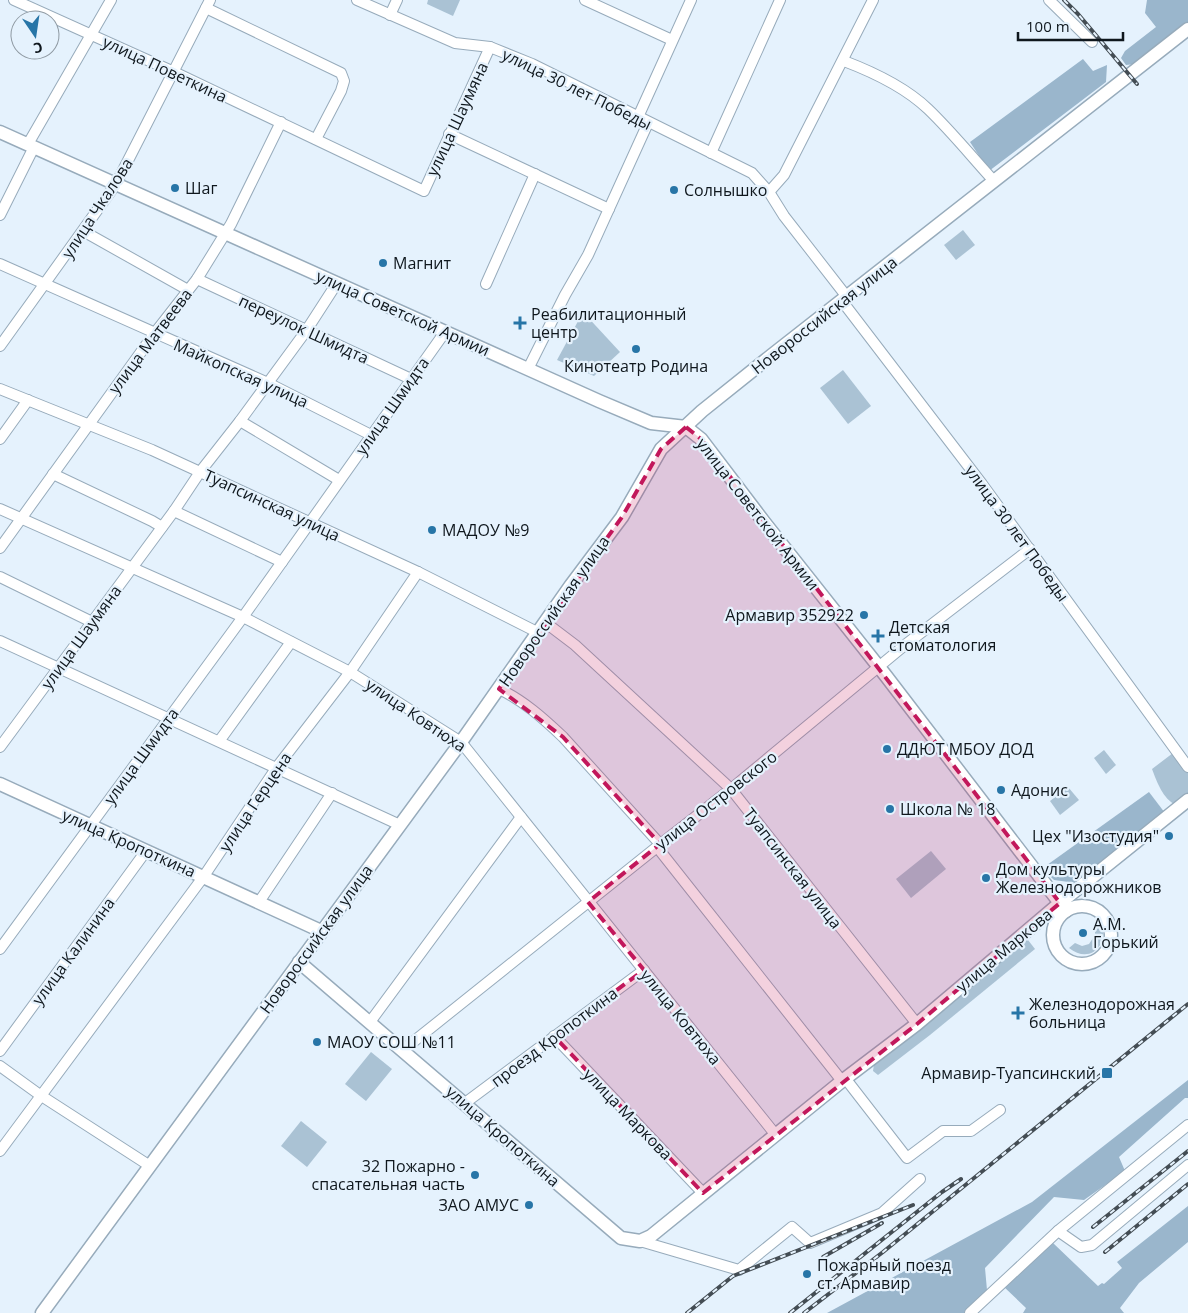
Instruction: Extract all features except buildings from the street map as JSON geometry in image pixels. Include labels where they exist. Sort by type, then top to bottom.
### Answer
[{"type":"main road","name":"Новороссийская улица","points":[[42,1313],[462,742],[571,585],[622,517],[661,449],[702,411],[1188,28]]},
{"type":"main road","name":"улица Советской Армии","points":[[0,132],[651,423],[686,427],[701,439],[1063,907]]},
{"type":"main road","name":"улица Кропоткина","points":[[0,784],[322,931]]},
{"type":"main road","name":"улица Маркова","points":[[640,1241],[651,1236],[775,1134],[917,1024],[1063,907],[1188,800]]},
{"type":"main road","points":[[1063,907],[1091,907],[1106,917],[1112,934],[1110,944],[1106,952],[1092,963],[1074,963],[1065,959],[1055,946],[1053,930],[1063,907]]},
{"type":"main road","name":"улица Кропоткина","points":[[300,962],[622,1238],[640,1241]]},
{"type":"street","name":"улица Поветкина","points":[[14,0],[174,72],[424,191]]},
{"type":"street","points":[[0,215],[31,146],[111,0]]},
{"type":"street","name":"улица 30 лет Победы","points":[[357,0],[455,44],[490,47],[532,64],[752,173],[769,192],[784,216],[1188,766]]},
{"type":"street","points":[[390,14],[396,0]]},
{"type":"street","points":[[585,0],[672,40]]},
{"type":"street","points":[[638,117],[691,0]]},
{"type":"street","points":[[712,153],[780,0]]},
{"type":"street","points":[[769,192],[784,175],[844,61],[873,0]]},
{"type":"street","points":[[1050,0],[1092,42]]},
{"type":"street","name":"улица Чкалова","points":[[0,346],[4,330],[45,284],[116,184],[208,4],[342,73],[344,81],[341,91],[316,139]]},
{"type":"street","name":"улица Шаумяна","points":[[424,191],[490,47]]},
{"type":"street","points":[[844,61],[889,81],[927,108],[993,180]]},
{"type":"street","name":"улица Матвеева","points":[[0,548],[88,424],[197,279],[226,233],[281,122]]},
{"type":"street","points":[[528,369],[588,254],[648,123]]},
{"type":"street","points":[[449,134],[609,209]]},
{"type":"street","points":[[486,284],[534,174]]},
{"type":"street","points":[[83,231],[188,290]]},
{"type":"street","name":"Майкопская улица","points":[[0,264],[268,383],[371,435]]},
{"type":"street","name":"переулок Шмидта","points":[[197,279],[410,379]]},
{"type":"street","name":"улица Шаумяна","points":[[0,747],[130,568],[174,511],[200,472],[306,331],[337,283]]},
{"type":"street","name":"улица Шмидта","points":[[0,949],[243,617],[445,332]]},
{"type":"street","name":"Туапсинская улица","points":[[0,389],[152,450],[542,628],[575,645],[731,789],[917,1024]]},
{"type":"street","points":[[0,439],[28,400]]},
{"type":"street","points":[[240,421],[339,480]]},
{"type":"street","points":[[53,474],[162,527]]},
{"type":"street","name":"улица Ковтюха","points":[[0,509],[243,617],[350,672],[462,742],[775,1134]]},
{"type":"street","points":[[174,511],[282,562]]},
{"type":"street","name":"улица Островского","points":[[403,1050],[658,845],[731,789],[905,645],[1030,549]]},
{"type":"street","name":"улица Герцена","points":[[0,1151],[204,876],[277,767],[350,672],[418,572]]},
{"type":"street","points":[[0,577],[92,622]]},
{"type":"street","points":[[0,641],[220,740],[400,825]]},
{"type":"street","points":[[220,740],[292,642]]},
{"type":"street","points":[[499,689],[508,693],[546,721],[563,737],[658,845],[907,1158],[943,1131],[971,1131],[1000,1110]]},
{"type":"street","points":[[259,902],[332,793]]},
{"type":"street","points":[[370,1022],[521,817]]},
{"type":"street","name":"улица Калинина","points":[[0,1051],[146,850]]},
{"type":"street","name":"проезд Кропоткина","points":[[465,1103],[644,970]]},
{"type":"street","name":"улица Маркова","points":[[554,1036],[703,1192]]},
{"type":"street","points":[[0,1066],[40,1095],[150,1166]]},
{"type":"street","points":[[970,1313],[1058,1230],[1188,1125]]},
{"type":"street","points":[[1058,1230],[1081,1246],[1092,1245],[1188,1166]]},
{"type":"street","points":[[640,1241],[739,1270],[792,1228],[810,1243],[882,1214],[920,1178]]},
{"type":"highlighted area","points":[[686,427],[701,439],[1060,903],[917,1024],[703,1193],[554,1036],[644,970],[588,902],[660,844],[563,737],[499,689],[622,517],[661,449]]},
{"type":"shaded area","points":[[428,0],[460,0],[453,16],[427,4]]},
{"type":"shaded area","points":[[1147,0],[1188,0],[1188,23],[1135,64],[1126,65],[1121,58],[1125,51],[1156,27],[1145,13]]},
{"type":"shaded area","points":[[1083,59],[1093,71],[1107,65],[1106,82],[989,171],[970,142]]},
{"type":"shaded area","points":[[963,230],[975,245],[956,260],[944,245]]},
{"type":"shaded area","points":[[583,312],[620,352],[594,376],[557,360]]},
{"type":"shaded area","points":[[843,370],[871,406],[848,424],[820,388]]},
{"type":"shaded area","points":[[1104,750],[1116,765],[1106,774],[1094,758]]},
{"type":"shaded area","points":[[1173,753],[1188,772],[1188,796],[1176,805],[1167,799],[1158,785],[1152,769]]},
{"type":"shaded area","points":[[1068,787],[1079,800],[1060,815],[1050,801]]},
{"type":"shaded area","points":[[1149,792],[1165,813],[1076,883],[1054,880],[1045,871],[1047,865]]},
{"type":"shaded area","points":[[931,851],[946,869],[911,898],[896,879]]},
{"type":"shaded area","points":[[1102,924],[1102,940],[1095,951],[1090,954],[1083,954],[1076,953],[1069,948],[1075,943],[1082,946],[1089,944],[1095,935],[1095,928]]},
{"type":"shaded area","points":[[1023,940],[1028,940],[1035,949],[878,1075],[873,1071],[874,1064]]},
{"type":"shaded area","points":[[371,1052],[392,1069],[366,1101],[345,1084]]},
{"type":"shaded area","points":[[1188,1080],[1188,1098],[1185,1098],[1119,1157],[1125,1171],[1084,1200],[1054,1197],[985,1268],[987,1290],[964,1313],[827,1313],[1032,1202]]},
{"type":"shaded area","points":[[301,1121],[327,1142],[307,1167],[281,1146]]},
{"type":"shaded area","points":[[1188,1206],[1188,1242],[1139,1283],[1120,1308],[1124,1313],[1023,1313],[1026,1308],[1003,1286],[1053,1243],[1098,1286],[1102,1283],[1104,1284],[1122,1268],[1117,1262]]},
{"type":"railway","points":[[1064,0],[1137,84]]},
{"type":"railway","points":[[804,1313],[883,1252],[1188,1004]]},
{"type":"railway","points":[[1093,1227],[1188,1151]]},
{"type":"railway","points":[[790,1313],[961,1179]]},
{"type":"railway","points":[[1105,1252],[1188,1184]]},
{"type":"railway","points":[[687,1313],[733,1276],[913,1205]]},
{"type":"railway","points":[[823,1257],[882,1223]]},
{"type":"place","name":"Шаг","points":[[175,188]]},
{"type":"place","name":"Солнышко","points":[[674,190]]},
{"type":"place","name":"Магнит","points":[[383,263]]},
{"type":"place","name":"Реабилитационный центр","points":[[520,323]]},
{"type":"place","name":"Кинотеатр Родина","points":[[636,349]]},
{"type":"place","name":"МАДОУ №9","points":[[432,530]]},
{"type":"place","name":"Армавир 352922","points":[[864,615]]},
{"type":"place","name":"Детская стоматология","points":[[878,636]]},
{"type":"place","name":"ДДЮТ МБОУ ДОД","points":[[887,749]]},
{"type":"place","name":"Адонис","points":[[1001,790]]},
{"type":"place","name":"Школа № 18","points":[[890,809]]},
{"type":"place","name":"Цех \"Изостудия\"","points":[[1169,836]]},
{"type":"place","name":"Дом культуры Железнодорожников","points":[[986,878]]},
{"type":"place","name":"А.М. Горький","points":[[1083,933]]},
{"type":"place","name":"Железнодорожная больница","points":[[1018,1013]]},
{"type":"place","name":"МАОУ СОШ №11","points":[[317,1042]]},
{"type":"place","name":"Армавир-Туапсинский","points":[[1107,1073]]},
{"type":"place","name":"32 Пожарно - спасательная часть","points":[[475,1175]]},
{"type":"place","name":"ЗАО АМУС","points":[[529,1205]]},
{"type":"place","name":"Пожарный поезд ст. Армавир","points":[[807,1274]]}]
